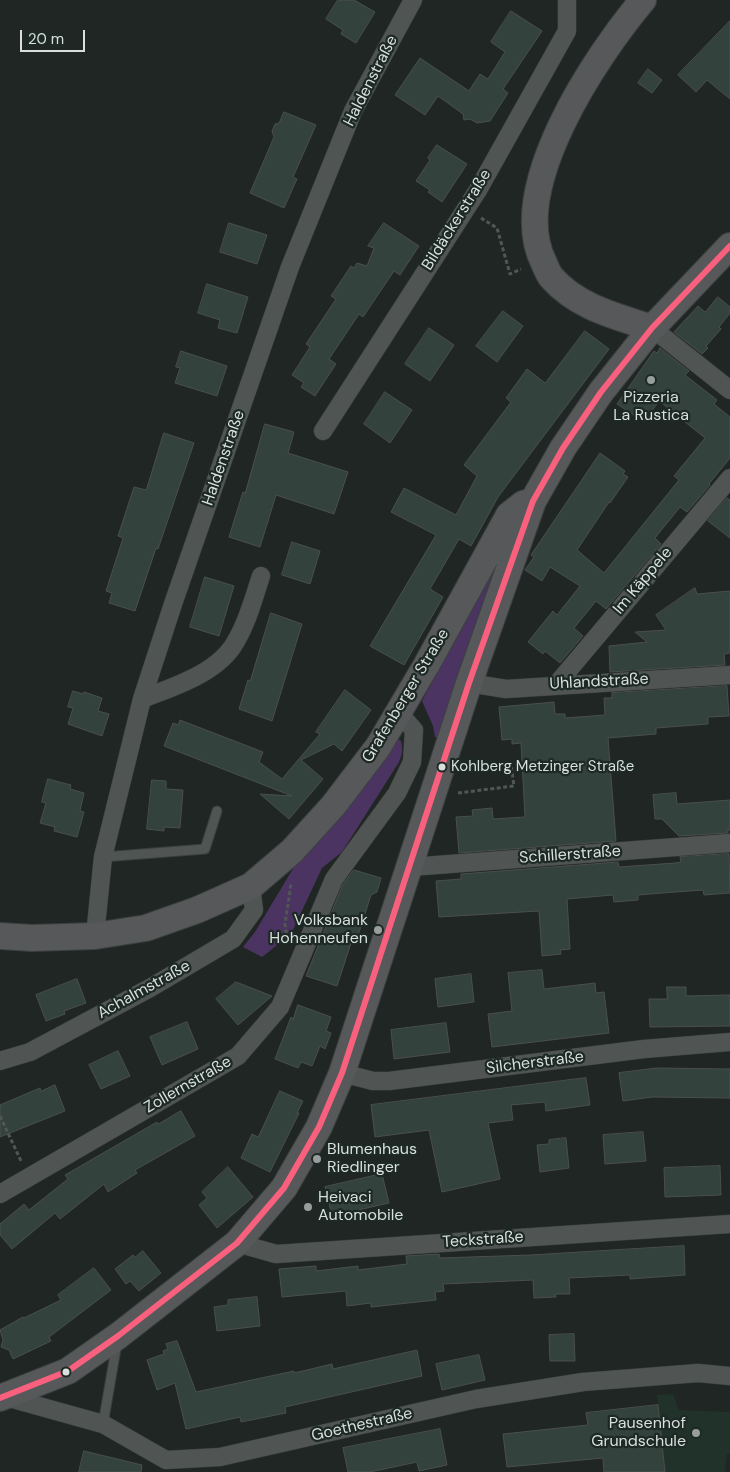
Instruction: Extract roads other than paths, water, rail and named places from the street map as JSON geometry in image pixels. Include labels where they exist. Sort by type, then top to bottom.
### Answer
[{"type":"main road","points":[[643,0],[624,22],[601,55],[566,115],[548,158],[536,201],[534,231],[538,252],[550,276],[573,297],[595,309],[652,328]]},
{"type":"main road","points":[[3,1398],[68,1370],[118,1336],[237,1243],[284,1188],[319,1127],[342,1073],[469,682],[533,501],[563,448],[600,392],[652,328],[730,246]]},
{"type":"main road","name":"Grafenberger Straße","points":[[0,936],[32,938],[95,936],[146,928],[197,910],[251,886],[292,852],[334,806],[378,747],[428,664],[508,515],[523,504],[533,501]]},
{"type":"street","name":"Haldenstraße","points":[[95,936],[103,857],[142,700],[173,604],[290,267],[353,111],[413,0]]},
{"type":"street","name":"Bildäckerstraße","points":[[323,431],[466,208],[567,31],[566,0]]},
{"type":"street","points":[[652,328],[730,390]]},
{"type":"street","name":"Im Käppele","points":[[556,685],[730,478]]},
{"type":"street","points":[[142,700],[190,681],[220,660],[236,642],[261,576]]},
{"type":"street","name":"Uhlandstraße","points":[[469,682],[506,689],[730,675]]},
{"type":"street","name":"Zollernstraße","points":[[0,1194],[238,1056],[280,1007],[334,879],[397,793],[412,762],[414,730],[398,713]]},
{"type":"street","name":"Schillerstraße","points":[[410,867],[730,843]]},
{"type":"street","name":"Achalmstraße","points":[[0,1060],[38,1048],[150,988],[232,939],[254,910],[251,886]]},
{"type":"street","name":"Silcherstraße","points":[[342,1073],[373,1081],[389,1081],[644,1049],[730,1042]]},
{"type":"street","name":"Teckstraße","points":[[237,1243],[276,1254],[730,1224]]},
{"type":"street","name":"Goethestraße","points":[[3,1398],[103,1424],[166,1466],[220,1457],[476,1399],[583,1382],[698,1373],[730,1376]]},
{"type":"lane","points":[[103,857],[205,849],[217,811]]},
{"type":"lane","points":[[103,1424],[118,1336]]},
{"type":"place","name":"Pizzeria La Rustica","points":[[651,380]]},
{"type":"place","name":"Kohlberg Metzinger Straße","points":[[442,767]]},
{"type":"place","name":"Volksbank Hohenneufen","points":[[378,930]]},
{"type":"place","name":"Blumenhaus Riedlinger","points":[[317,1159]]},
{"type":"place","name":"Heivaci Automobile","points":[[308,1207]]},
{"type":"place","name":"Pausenhof Grundschule","points":[[696,1433]]}]
